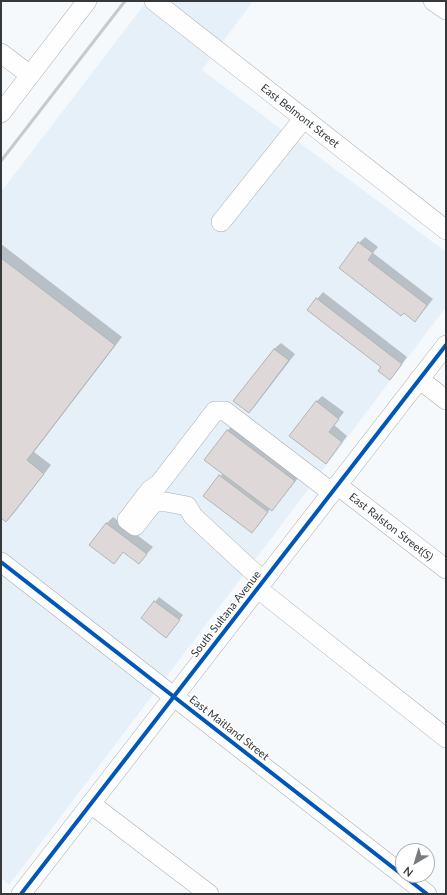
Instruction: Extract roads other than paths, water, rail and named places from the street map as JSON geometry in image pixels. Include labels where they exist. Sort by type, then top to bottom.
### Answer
[{"type":"street","points":[[1,113],[87,1]]},
{"type":"street","name":"East Belmont Street","points":[[154,1],[446,230]]},
{"type":"street","points":[[433,1],[446,10]]},
{"type":"street","points":[[1,53],[30,75]]},
{"type":"street","points":[[221,222],[304,118]]},
{"type":"street","name":"South Sultana Avenue","points":[[21,894],[446,345]]},
{"type":"street","points":[[419,379],[446,400]]},
{"type":"street","name":"East Ralston Street(S)","points":[[261,584],[249,568],[193,516],[187,506],[166,502],[154,502],[135,526],[127,520],[150,490],[159,484],[215,411],[225,411],[446,569]]},
{"type":"street","name":"East Maitland Street","points":[[1,562],[427,894]]},
{"type":"street","points":[[261,584],[446,738]]},
{"type":"street","points":[[91,804],[209,894]]},
{"type":"railway","points":[[1,161],[125,1]]}]
